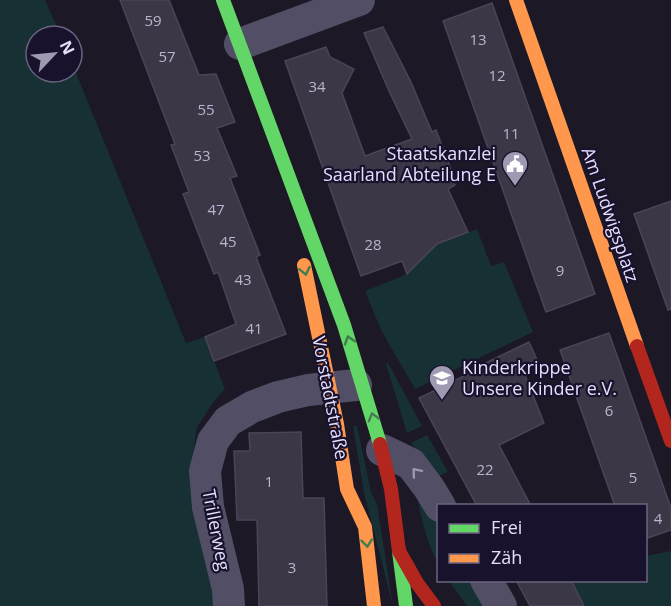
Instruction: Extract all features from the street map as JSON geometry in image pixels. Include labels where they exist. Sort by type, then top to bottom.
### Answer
[{"type":"main road","name":"Vorstadtstraße","points":[[223,0],[344,325],[363,384],[391,489],[406,606]]},
{"type":"main road","name":"Am Ludwigsplatz","points":[[516,0],[671,441]]},
{"type":"main road","name":"Vorstadtstraße","points":[[294,192],[301,250],[347,489],[350,524]]},
{"type":"main road","points":[[347,489],[365,527],[374,606]]},
{"type":"main road","points":[[399,551],[417,583],[434,606]]},
{"type":"street","points":[[240,44],[359,0]]},
{"type":"street","name":"Trillerweg","points":[[229,606],[228,589],[208,507],[205,471],[213,441],[228,421],[252,406],[278,397],[329,387],[363,384]]},
{"type":"street","points":[[382,450],[411,464],[439,504]]},
{"type":"street","points":[[487,582],[501,606]]},
{"type":"green space","points":[[0,0],[45,0],[56,24],[24,24],[24,84],[81,84],[186,343],[205,337],[225,389],[197,427],[191,471],[214,606],[0,606]]},
{"type":"green space","points":[[477,229],[491,266],[504,262],[533,332],[415,389],[382,332],[365,291],[407,274],[437,244]]},
{"type":"green space","points":[[388,363],[422,426],[407,433],[386,364]]},
{"type":"green space","points":[[353,426],[357,426],[371,492],[377,504],[393,606],[364,493]]},
{"type":"green space","points":[[427,435],[448,472],[438,476],[411,443]]},
{"type":"green space","points":[[415,482],[437,517],[437,562],[423,524]]},
{"type":"green space","points":[[671,551],[671,606],[584,606],[572,583],[647,582],[647,556]]},
{"type":"green space","points":[[450,582],[477,582],[490,606],[467,606]]},
{"type":"building","points":[[120,0],[169,0],[199,75],[216,74],[235,122],[217,128],[237,176],[230,178],[260,255],[256,257],[286,334],[214,361],[205,337],[236,324],[218,272],[214,274],[183,194],[189,192],[171,145],[175,144]]},
{"type":"building","points":[[492,3],[595,294],[546,312],[443,21]]},
{"type":"building","points":[[383,27],[411,82],[432,132],[436,130],[455,180],[453,181],[455,185],[448,189],[468,232],[437,244],[407,274],[402,261],[361,276],[285,61],[326,47],[330,57],[354,69],[342,93],[365,156],[412,139],[364,33]]},
{"type":"building","points":[[671,201],[671,309],[668,310],[634,214]]},
{"type":"building","points":[[609,333],[671,508],[671,530],[647,538],[647,504],[614,504],[560,350]]},
{"type":"building","points":[[529,342],[538,362],[522,368],[544,423],[499,445],[530,504],[476,504],[419,398],[468,374],[467,372]]},
{"type":"building","points":[[301,432],[303,498],[324,498],[327,606],[259,606],[257,520],[237,520],[234,451],[250,451],[249,433]]},
{"type":"building","points":[[517,582],[572,582],[584,606],[530,606]]},
{"type":"traffic: fast","points":[[223,0],[344,325],[380,444]]},
{"type":"traffic: fast","points":[[399,551],[406,606]]},
{"type":"traffic: slow","points":[[516,0],[637,346]]},
{"type":"traffic: slow","points":[[304,265],[337,424],[347,489],[365,527],[374,606]]},
{"type":"traffic: jam","points":[[637,346],[671,441]]},
{"type":"traffic: jam","points":[[380,444],[391,489],[399,551],[417,583],[434,606]]},
{"type":"place","name":"Staatskanzlei Saarland Abteilung E","points":[[515,187]]},
{"type":"place","name":"Kinderkrippe Unsere Kinder e.V.","points":[[442,401]]}]
